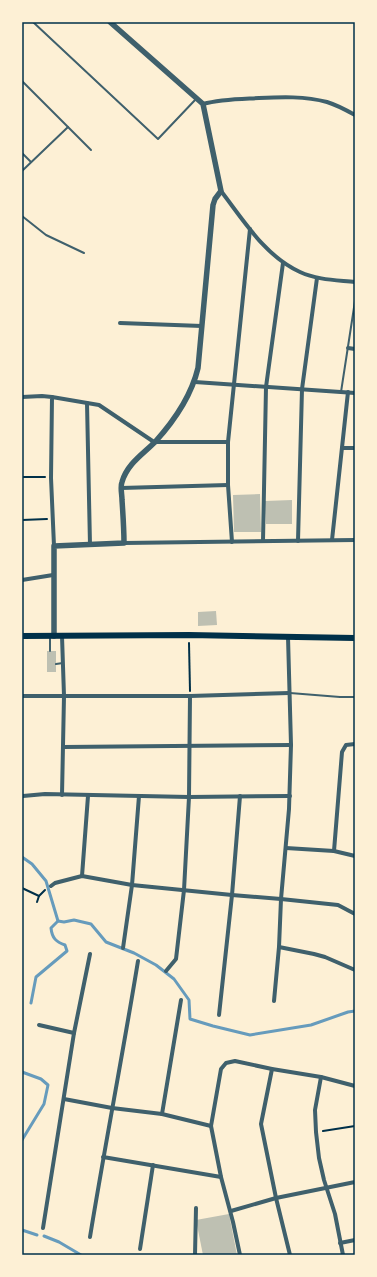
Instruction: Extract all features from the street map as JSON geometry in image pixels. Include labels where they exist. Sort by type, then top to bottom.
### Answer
[{"type":"main road","points":[[22,636],[189,635],[355,638]]},
{"type":"street","points":[[110,22],[203,104],[221,191],[265,248],[283,263],[301,272],[317,278],[355,282]]},
{"type":"street","points":[[203,104],[216,101],[281,97],[313,99],[343,108],[355,115]]},
{"type":"street","points":[[124,543],[121,483],[126,472],[135,460],[154,442],[178,414],[195,382],[198,368],[213,205],[221,191]]},
{"type":"street","points":[[232,542],[228,485],[228,442],[250,229]]},
{"type":"street","points":[[263,541],[266,387],[283,263]]},
{"type":"street","points":[[298,541],[302,389],[317,278]]},
{"type":"street","points":[[120,323],[202,326]]},
{"type":"street","points":[[348,348],[355,349]]},
{"type":"street","points":[[195,382],[355,393]]},
{"type":"street","points":[[332,540],[348,392]]},
{"type":"street","points":[[22,397],[52,397],[94,404],[103,408],[154,442],[228,442]]},
{"type":"street","points":[[52,397],[51,478],[54,546],[52,636]]},
{"type":"street","points":[[87,403],[90,545]]},
{"type":"street","points":[[342,448],[355,448]]},
{"type":"street","points":[[122,488],[228,485]]},
{"type":"street","points":[[54,546],[124,543],[355,540]]},
{"type":"street","points":[[22,580],[54,575]]},
{"type":"street","points":[[62,636],[64,696],[62,795]]},
{"type":"street","points":[[274,1001],[290,796],[291,745],[288,637]]},
{"type":"street","points":[[22,696],[190,696],[289,693]]},
{"type":"street","points":[[166,971],[176,959],[184,890],[189,797],[190,696]]},
{"type":"street","points":[[334,851],[342,752],[346,745],[355,744]]},
{"type":"street","points":[[63,747],[291,745]]},
{"type":"street","points":[[23,796],[45,794],[189,797],[290,796]]},
{"type":"street","points":[[82,876],[88,796]]},
{"type":"street","points":[[123,948],[132,885],[139,796]]},
{"type":"street","points":[[219,1015],[232,895],[240,796]]},
{"type":"street","points":[[286,848],[334,851],[355,855]]},
{"type":"street","points":[[51,886],[55,883],[82,876],[132,885],[338,905],[355,914]]},
{"type":"street","points":[[279,947],[325,957],[355,970]]},
{"type":"street","points":[[42,1228],[74,1033],[90,954]]},
{"type":"street","points":[[90,1237],[138,961]]},
{"type":"street","points":[[162,1114],[181,1000]]},
{"type":"street","points":[[39,1025],[74,1033]]},
{"type":"street","points":[[240,1255],[231,1211],[221,1177],[211,1126],[221,1069],[226,1063],[235,1061],[272,1070],[321,1077],[355,1086]]},
{"type":"street","points":[[272,1070],[261,1124],[276,1198],[290,1255]]},
{"type":"street","points":[[321,1077],[314,1110],[319,1158],[335,1214],[343,1255]]},
{"type":"street","points":[[64,1099],[112,1108],[162,1114],[211,1126]]},
{"type":"street","points":[[103,1157],[221,1177]]},
{"type":"street","points":[[140,1249],[153,1165]]},
{"type":"street","points":[[231,1211],[276,1198],[355,1182]]},
{"type":"street","points":[[195,1255],[196,1208]]},
{"type":"street","points":[[340,1243],[355,1240]]},
{"type":"lane","points":[[33,22],[158,139],[197,98]]},
{"type":"lane","points":[[22,81],[91,150]]},
{"type":"lane","points":[[22,171],[68,127]]},
{"type":"lane","points":[[22,153],[31,162]]},
{"type":"lane","points":[[22,216],[46,235],[84,253]]},
{"type":"lane","points":[[341,392],[355,301]]},
{"type":"lane","points":[[50,651],[52,636]]},
{"type":"lane","points":[[56,664],[63,663]]},
{"type":"lane","points":[[289,693],[355,697]]},
{"type":"path","points":[[22,477],[51,478]]},
{"type":"path","points":[[22,520],[52,518]]},
{"type":"path","points":[[189,635],[190,696]]},
{"type":"path","points":[[22,888],[39,896]]},
{"type":"path","points":[[37,902],[39,896],[46,889]]},
{"type":"path","points":[[316,1132],[355,1126]]},
{"type":"building","points":[[260,494],[261,532],[234,532],[233,495]]},
{"type":"building","points":[[292,500],[292,524],[266,524],[265,501]]},
{"type":"building","points":[[216,611],[217,625],[198,626],[198,612]]},
{"type":"building","points":[[47,651],[56,651],[56,672],[47,672]]},
{"type":"building","points":[[229,1214],[237,1255],[203,1255],[196,1220]]},
{"type":"waterway","points":[[22,857],[32,864],[46,881],[58,921]]},
{"type":"waterway","points":[[31,1003],[36,977],[67,951],[65,945],[53,937],[51,928],[58,921],[64,922],[74,920],[91,924],[106,942],[134,953],[156,965],[174,979],[189,1000],[190,1019],[250,1035],[311,1025],[355,1011]]},
{"type":"waterway","points":[[22,1072],[41,1079],[48,1085],[44,1104],[22,1140]]},
{"type":"waterway","points":[[22,1230],[37,1235]]},
{"type":"waterway","points":[[44,1236],[59,1242],[81,1255]]}]
